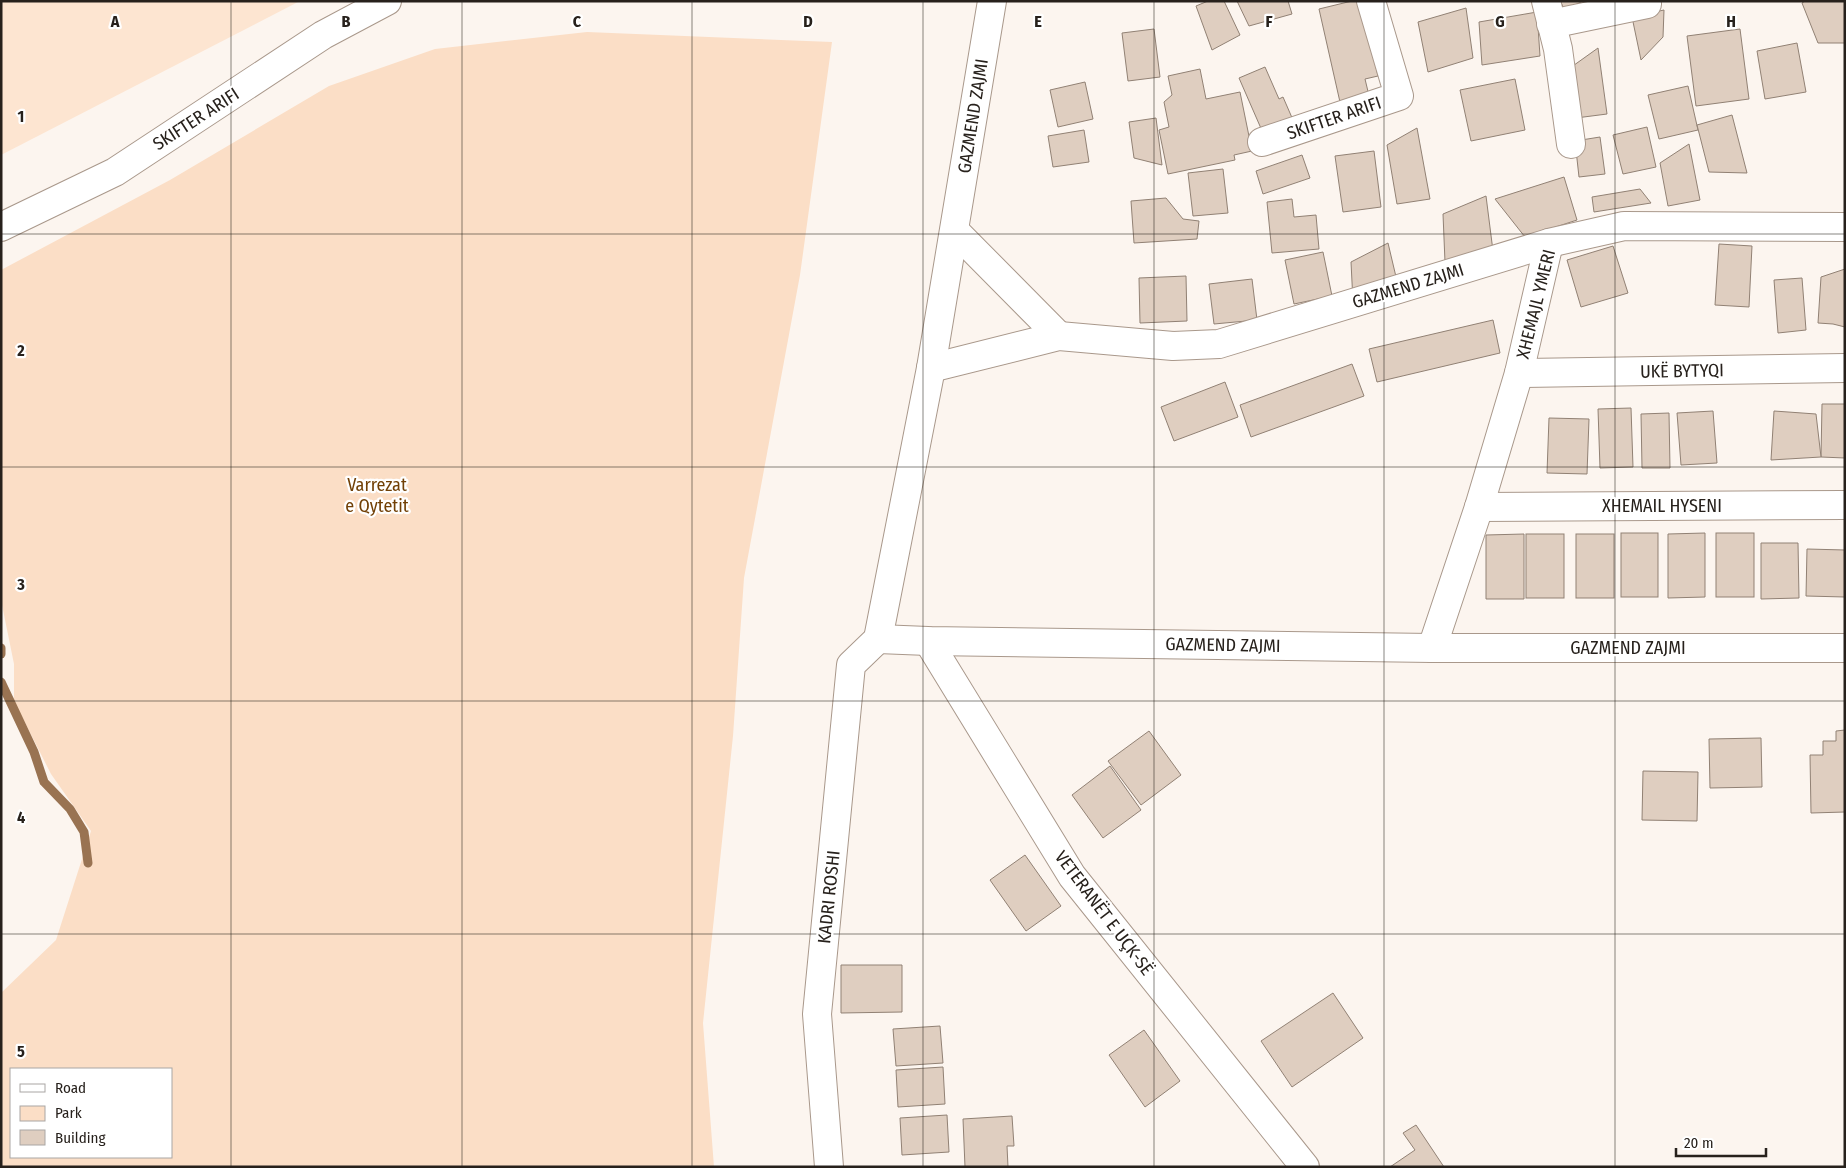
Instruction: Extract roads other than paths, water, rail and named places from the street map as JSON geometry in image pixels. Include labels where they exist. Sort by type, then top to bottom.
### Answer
[{"type":"street","name":"SKIFTER ARIFI","points":[[1,227],[115,172],[323,35],[386,1]]},
{"type":"street","name":"GAZMEND ZAJMI","points":[[992,1],[931,368],[878,639],[1432,648],[1845,648]]},
{"type":"street","name":"SKIFTER ARIFI","points":[[1262,142],[1399,96],[1371,1]]},
{"type":"street","points":[[1570,144],[1558,49],[1549,13],[1647,4]]},
{"type":"street","name":"XHEMAJL YMERI","points":[[1432,648],[1479,507],[1519,373],[1549,243],[1624,226],[1845,227]]},
{"type":"street","points":[[955,231],[1059,336]]},
{"type":"street","name":"GAZMEND ZAJMI","points":[[931,368],[1059,336],[1173,346],[1219,344],[1549,243]]},
{"type":"street","name":"UKË BYTYQI","points":[[1519,373],[1845,368]]},
{"type":"street","name":"XHEMAIL HYSENI","points":[[1479,507],[1845,505]]},
{"type":"street","name":"KADRI ROSHI","points":[[829,1167],[817,1014],[851,665],[878,639]]},
{"type":"street","name":"VETERANËT E UÇK-SË","points":[[928,641],[1072,876],[1305,1167]]},
{"type":"waterway","points":[[1,648],[1,654]]},
{"type":"waterway","points":[[1,682],[34,752],[44,782],[70,809],[84,832],[88,863]]},
{"type":"park label","name":"Varrezat e Qytetit","points":[[377,495]]}]
